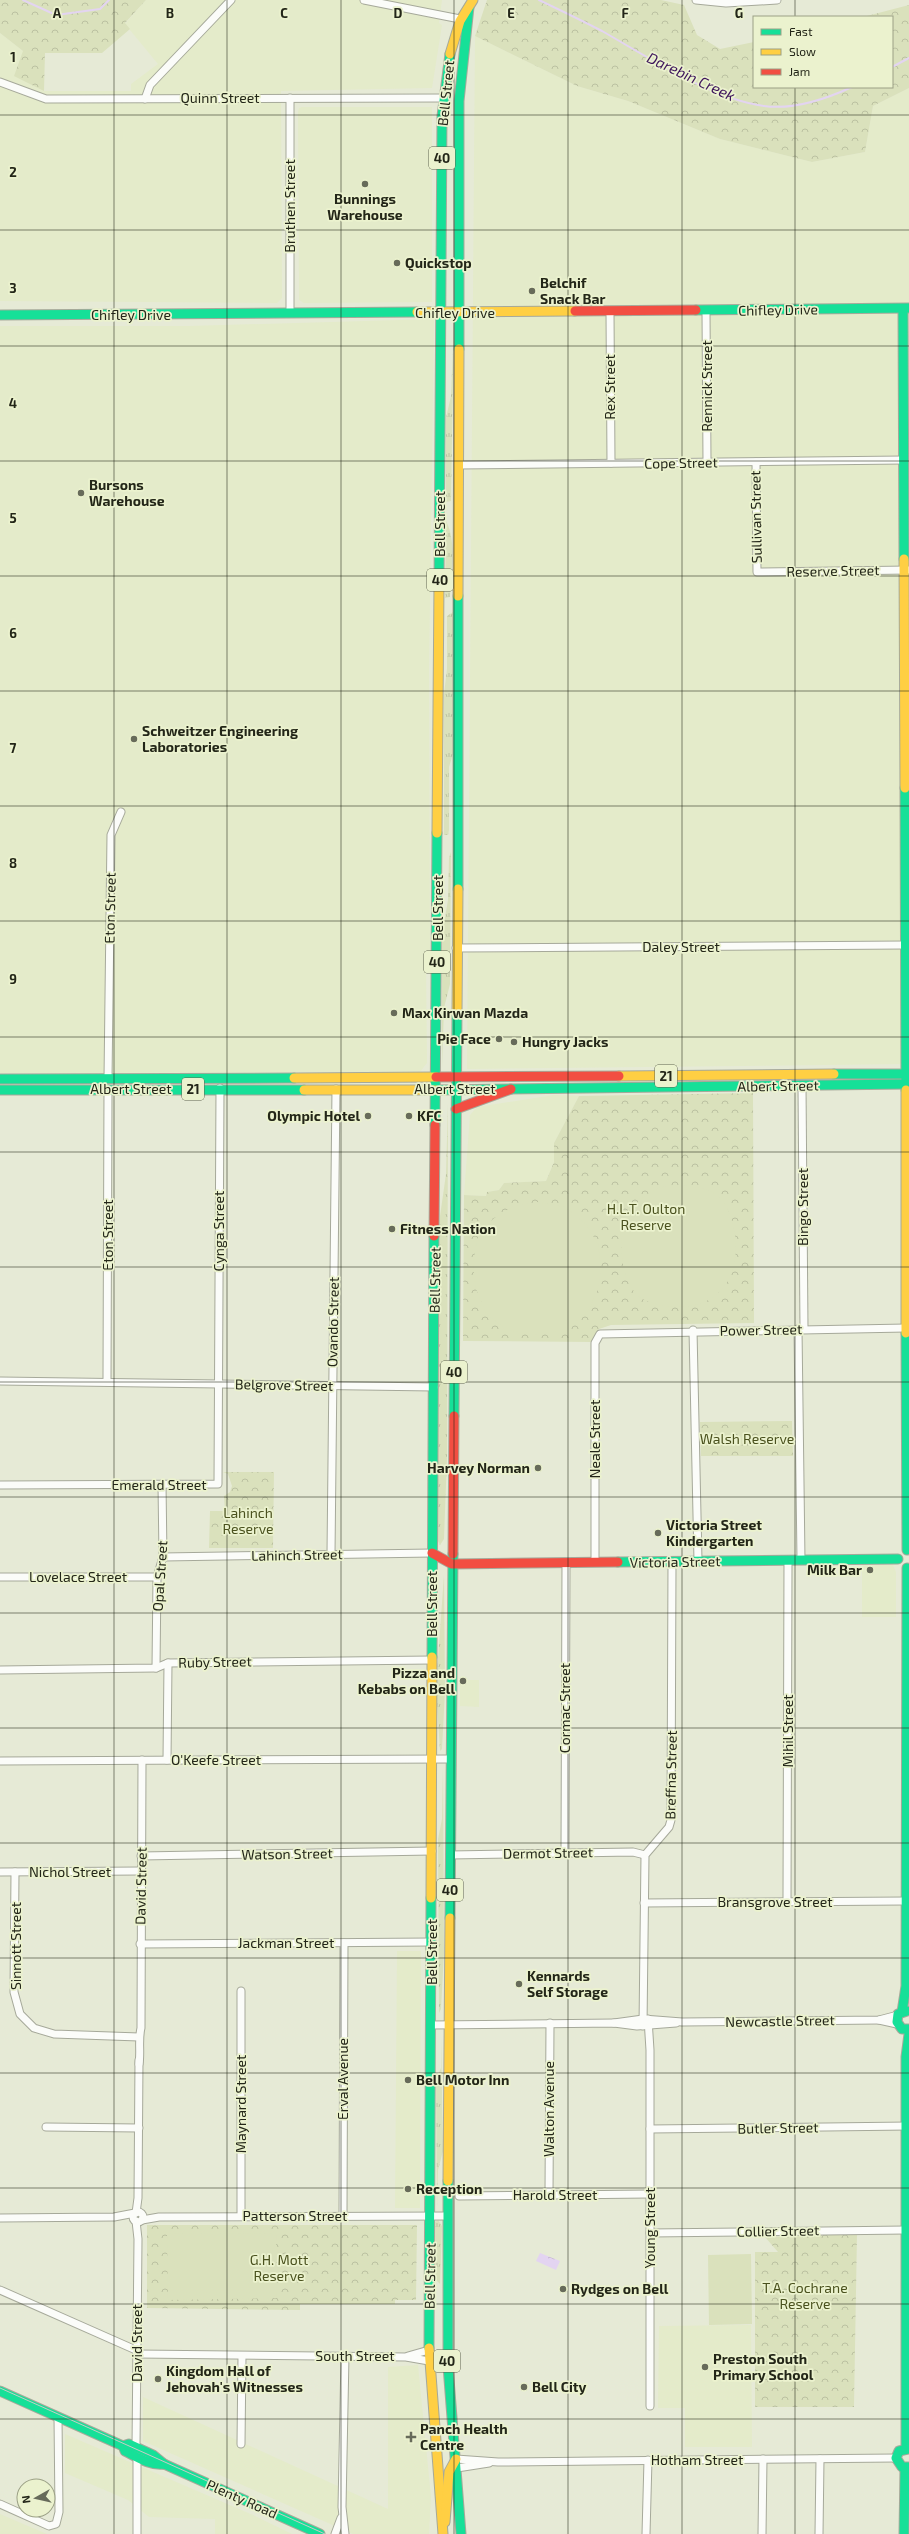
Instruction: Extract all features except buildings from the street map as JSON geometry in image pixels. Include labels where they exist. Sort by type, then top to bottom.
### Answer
[{"type":"main road","name":"Bell Street","points":[[461,2534],[447,2369],[456,948],[448,846],[440,606],[440,513],[443,98],[451,52],[460,19],[471,4]]},
{"type":"main road","name":"Bell Street","points":[[443,2531],[429,2361],[432,1942],[432,1553],[436,1077],[448,846],[458,606],[459,101],[471,4]]},
{"type":"main road","name":"Chifley Drive","points":[[0,315],[906,309]]},
{"type":"main road","points":[[904,2534],[907,2467],[899,2464],[896,2458],[899,2451],[908,2449],[906,2230],[907,2126],[904,2020],[906,1986],[908,1568],[900,1566],[898,1559],[900,1554],[908,1550],[908,1354],[906,1328],[907,1074],[905,945],[907,675],[904,460],[906,309]]},
{"type":"main road","points":[[440,513],[458,513]]},
{"type":"main road","points":[[440,606],[458,606]]},
{"type":"main road","name":"Albert Street","points":[[0,1079],[538,1078],[907,1074]]},
{"type":"main road","points":[[767,1075],[767,1086]]},
{"type":"main road","points":[[829,1075],[829,1085]]},
{"type":"main road","points":[[587,1077],[587,1088]]},
{"type":"main road","points":[[618,1077],[618,1087]]},
{"type":"main road","points":[[355,1078],[355,1089]]},
{"type":"main road","points":[[538,1078],[538,1088]]},
{"type":"main road","points":[[16,1079],[16,1090]]},
{"type":"main road","points":[[51,1079],[51,1090]]},
{"type":"main road","points":[[108,1079],[108,1090]]},
{"type":"main road","name":"Albert Street","points":[[0,1090],[456,1090],[618,1087],[907,1085]]},
{"type":"main road","points":[[456,1109],[511,1089]]},
{"type":"main road","points":[[435,1208],[455,1181]]},
{"type":"main road","points":[[432,1553],[452,1564]]},
{"type":"main road","name":"Victoria Street","points":[[452,1564],[898,1559]]},
{"type":"main road","name":"Plenty Road","points":[[0,2391],[123,2446],[126,2451],[136,2452],[158,2466],[164,2464],[320,2534]]},
{"type":"main road","points":[[435,2445],[454,2464],[448,2476],[448,2514],[443,2531]]},
{"type":"street","points":[[145,99],[150,85],[232,0]]},
{"type":"street","points":[[364,0],[460,19]]},
{"type":"street","points":[[696,0],[726,4],[778,0]]},
{"type":"street","name":"Quinn Street","points":[[0,82],[46,99],[443,98]]},
{"type":"street","name":"Bruthen Street","points":[[290,98],[290,313]]},
{"type":"street","name":"Rennick Street","points":[[706,310],[707,462]]},
{"type":"street","name":"Rex Street","points":[[610,312],[611,463]]},
{"type":"street","name":"Cope Street","points":[[458,465],[904,460]]},
{"type":"street","name":"Sullivan Street","points":[[756,462],[757,572]]},
{"type":"street","name":"Reserve Street","points":[[757,572],[906,570]]},
{"type":"street","name":"Eton Street","points":[[108,1079],[111,835],[122,812]]},
{"type":"street","name":"Daley Street","points":[[456,948],[905,945]]},
{"type":"street","name":"Cynga Street","points":[[218,1384],[220,1078]]},
{"type":"street","name":"Bingo Street","points":[[801,1560],[802,1086]]},
{"type":"street","name":"Ovando Street","points":[[331,1554],[336,1089]]},
{"type":"street","name":"Eton Street","points":[[107,1379],[108,1090]]},
{"type":"street","name":"Power Street","points":[[616,1332],[906,1328]]},
{"type":"street","points":[[693,1330],[698,1562]]},
{"type":"street","name":"Neale Street","points":[[594,1562],[595,1343],[600,1334],[616,1332]]},
{"type":"street","name":"Belgrove Street","points":[[0,1381],[80,1381],[107,1379],[117,1383],[134,1382],[434,1387]]},
{"type":"street","name":"Emerald Street","points":[[0,1485],[218,1484],[218,1384]]},
{"type":"street","name":"Opal Street","points":[[156,1668],[157,1577],[163,1557],[162,1484]]},
{"type":"street","name":"Lahinch Street","points":[[163,1557],[432,1553]]},
{"type":"street","name":"Mihil Street","points":[[787,1902],[788,1560]]},
{"type":"street","name":"Breffna Street","points":[[645,1854],[669,1827],[671,1820],[672,1562]]},
{"type":"street","name":"Cormac Street","points":[[564,1853],[566,1563]]},
{"type":"street","name":"Lovelace Street","points":[[0,1577],[157,1577]]},
{"type":"street","name":"Ruby Street","points":[[0,1670],[156,1668],[168,1663],[432,1660]]},
{"type":"street","points":[[167,1760],[168,1663]]},
{"type":"street","name":"O'Keefe Street","points":[[0,1761],[451,1759]]},
{"type":"street","name":"David Street","points":[[137,2534],[136,2452],[139,2064],[141,2047],[137,2037],[141,2028],[140,1871],[142,1760]]},
{"type":"street","name":"Watson Street","points":[[141,1856],[432,1851]]},
{"type":"street","name":"Dermot Street","points":[[450,1855],[633,1852],[645,1854]]},
{"type":"street","points":[[645,1854],[644,1903],[648,2022]]},
{"type":"street","name":"Nichol Street","points":[[0,1872],[140,1871]]},
{"type":"street","name":"Sinnott Street","points":[[16,1872],[14,1992],[20,2014],[34,2028],[54,2034],[137,2037]]},
{"type":"street","name":"Bransgrove Street","points":[[644,1903],[906,1901]]},
{"type":"street","name":"Jackman Street","points":[[140,1944],[432,1942]]},
{"type":"street","name":"Erval Avenue","points":[[343,2216],[344,1943]]},
{"type":"street","name":"Maynard Street","points":[[241,1991],[241,2216]]},
{"type":"street","name":"Newcastle Street","points":[[431,2025],[904,2020]]},
{"type":"street","name":"Young Street","points":[[648,2022],[650,2050],[650,2406]]},
{"type":"street","name":"Walton Avenue","points":[[549,2195],[550,2023]]},
{"type":"street","name":"Butler Street","points":[[650,2129],[907,2126]]},
{"type":"street","points":[[46,2127],[139,2128]]},
{"type":"street","name":"Harold Street","points":[[459,2196],[650,2194]]},
{"type":"street","name":"Patterson Street","points":[[0,2218],[448,2216]]},
{"type":"street","name":"Collier Street","points":[[650,2233],[906,2230]]},
{"type":"street","name":"South Street","points":[[0,2290],[137,2353],[242,2356],[406,2357],[429,2361]]},
{"type":"street","name":"South Street","points":[[406,2357],[429,2350]]},
{"type":"street","points":[[241,2444],[242,2356]]},
{"type":"street","points":[[335,2534],[339,2528],[342,2507],[345,2356]]},
{"type":"street","points":[[0,2504],[49,2526],[56,2524],[59,2512],[58,2417]]},
{"type":"street","name":"Hotham Street","points":[[454,2464],[498,2462],[896,2458]]},
{"type":"street","points":[[762,2459],[762,2534]]},
{"type":"street","points":[[819,2534],[820,2459]]},
{"type":"street","points":[[646,2534],[648,2460]]},
{"type":"street","points":[[342,2507],[345,2534]]},
{"type":"shaded area","points":[[146,0],[442,0],[439,23],[442,25],[432,88],[281,91],[282,298],[277,303],[0,301],[0,33],[23,51],[44,91],[131,91],[131,84],[158,64],[125,24]]},
{"type":"shaded area","points":[[475,36],[577,86],[628,101],[720,139],[812,162],[865,152],[873,106],[909,88],[909,1064],[467,1069]]},
{"type":"shaded area","name":"Bunnings Warehouse","points":[[432,107],[432,302],[304,303],[299,300],[298,112],[299,108]]},
{"type":"shaded area","points":[[434,319],[429,670],[430,961],[426,961],[427,1063],[420,1072],[0,1073],[0,326],[189,326]]},
{"type":"shaded area","points":[[554,1095],[579,1096],[554,1143],[554,1162],[546,1181],[504,1183],[499,1190],[487,1192],[486,1196],[464,1195],[470,1115],[477,1107]]},
{"type":"shaded area","points":[[862,1565],[893,1565],[896,1572],[896,1617],[862,1617]]},
{"type":"shaded area","points":[[460,1680],[479,1680],[479,1707],[460,1706]]},
{"type":"shaded area","name":"Bell Motor Inn","points":[[397,1951],[421,1951],[420,2208],[395,2208]]},
{"type":"shaded area","name":"Preston South Primary School","points":[[751,2325],[752,2447],[685,2447],[685,2408],[658,2408],[659,2326]]},
{"type":"shaded area","points":[[418,2365],[431,2497],[429,2534],[353,2534],[143,2441],[143,2397],[388,2509],[388,2367]]},
{"type":"shaded area","points":[[65,2434],[253,2515],[292,2534],[215,2534],[215,2519],[149,2517],[128,2500],[65,2473]]},
{"type":"shaded area","points":[[0,2514],[21,2523],[47,2534],[0,2534]]},
{"type":"green space","points":[[0,0],[146,0],[125,23],[130,29],[102,53],[45,53],[44,91],[14,76],[23,51],[0,33]]},
{"type":"green space","points":[[487,0],[661,0],[684,5],[697,35],[720,49],[753,42],[753,88],[893,88],[893,16],[867,16],[909,5],[909,88],[873,106],[865,152],[812,162],[720,139],[628,101],[577,86],[475,36]]},
{"type":"green space","points":[[454,321],[451,501],[446,502],[446,418],[451,396]]},
{"type":"green space","points":[[446,521],[451,538],[452,558],[450,597],[445,598]]},
{"type":"green space","points":[[453,612],[453,754],[449,767],[449,830],[448,835],[444,835],[444,694],[447,669],[447,616]]},
{"type":"green space","points":[[451,852],[450,984],[444,1008],[442,1068],[442,935],[448,900],[449,858]]},
{"type":"green space","name":"H.L.T. Oulton Reserve","points":[[753,1093],[754,1323],[611,1325],[599,1329],[592,1342],[463,1341],[464,1195],[486,1196],[487,1192],[499,1190],[504,1183],[546,1181],[554,1162],[554,1143],[579,1096]]},
{"type":"green space","points":[[448,1103],[447,1457],[444,1539],[440,1545],[437,1539],[440,1216],[446,1174]]},
{"type":"green space","points":[[679,1185],[708,1190],[719,1196],[728,1209],[732,1222],[735,1235],[736,1252],[733,1267],[728,1280],[720,1291],[710,1299],[697,1305],[681,1307],[655,1304],[639,1296],[633,1290],[627,1277],[621,1249],[623,1234],[633,1208],[643,1198],[657,1189],[666,1186]]},
{"type":"green space","points":[[537,1202],[565,1207],[586,1224],[598,1244],[601,1268],[597,1292],[587,1313],[571,1325],[551,1333],[531,1335],[505,1329],[486,1313],[476,1289],[473,1266],[477,1239],[493,1219],[512,1207]]},
{"type":"green space","name":"Walsh Reserve","points":[[792,1421],[793,1456],[701,1456],[700,1422]]},
{"type":"green space","name":"Lahinch Reserve","points":[[223,1472],[274,1472],[273,1548],[209,1548],[210,1511],[225,1511],[224,1496],[230,1492],[232,1486],[228,1474]]},
{"type":"green space","points":[[244,1508],[256,1522],[252,1524],[243,1521],[242,1512]]},
{"type":"green space","points":[[444,1575],[445,1691],[442,1749],[440,1751],[436,1686]]},
{"type":"green space","points":[[443,1767],[444,1953],[441,2009],[439,2013],[438,1839],[442,1819]]},
{"type":"green space","points":[[441,2036],[443,2151],[438,2170],[437,2207],[436,2079],[441,2068]]},
{"type":"green space","points":[[438,2220],[442,2226],[440,2284],[435,2279],[435,2222]]},
{"type":"green space","name":"G.H. Mott Reserve","points":[[147,2225],[417,2225],[416,2300],[395,2300],[395,2304],[300,2304],[300,2310],[147,2308]]},
{"type":"green space","points":[[276,2233],[277,2298],[168,2300],[167,2234]]},
{"type":"green space","name":"T.A. Cochrane Reserve","points":[[857,2234],[854,2407],[755,2407],[755,2252],[778,2252],[765,2237]]},
{"type":"green space","points":[[751,2254],[752,2324],[709,2325],[708,2255]]},
{"type":"water","points":[[540,2253],[560,2261],[556,2270],[536,2261]]},
{"type":"waterway","name":"Darebin Creek","points":[[23,0],[56,15],[100,9],[109,0]]},
{"type":"waterway","name":"Darebin Creek","points":[[539,0],[602,31],[680,76],[723,95],[744,102],[775,107],[798,105],[831,96],[850,88]]},
{"type":"waterway","name":"Darebin Creek","points":[[893,66],[909,58]]},
{"type":"tram line","points":[[0,2388],[325,2534]]},
{"type":"traffic: fast","points":[[459,349],[459,101],[469,7]]},
{"type":"traffic: fast","points":[[439,583],[442,116],[450,54]]},
{"type":"traffic: fast","points":[[696,310],[909,308]]},
{"type":"traffic: fast","points":[[903,309],[904,559]]},
{"type":"traffic: fast","points":[[0,315],[417,312]]},
{"type":"traffic: fast","points":[[458,596],[458,889]]},
{"type":"traffic: fast","points":[[905,788],[906,1090]]},
{"type":"traffic: fast","points":[[435,1125],[437,833]]},
{"type":"traffic: fast","points":[[454,1416],[457,1013]]},
{"type":"traffic: fast","points":[[834,1074],[909,1074]]},
{"type":"traffic: fast","points":[[0,1079],[294,1078]]},
{"type":"traffic: fast","points":[[436,1090],[909,1084]]},
{"type":"traffic: fast","points":[[0,1090],[304,1090]]},
{"type":"traffic: fast","points":[[432,1657],[434,1236]]},
{"type":"traffic: fast","points":[[906,1333],[907,1550]]},
{"type":"traffic: fast","points":[[450,1918],[453,1554]]},
{"type":"traffic: fast","points":[[618,1562],[898,1559]]},
{"type":"traffic: fast","points":[[902,2012],[906,1986],[907,1568]]},
{"type":"traffic: fast","points":[[429,2348],[431,1898]]},
{"type":"traffic: fast","points":[[907,2011],[898,2014],[897,2022],[902,2029],[909,2029]]},
{"type":"traffic: fast","points":[[906,2448],[906,2057],[909,2034]]},
{"type":"traffic: fast","points":[[448,2181],[448,2366],[461,2534]]},
{"type":"traffic: fast","points":[[0,2391],[123,2446],[125,2451],[144,2460],[154,2464],[164,2464]]},
{"type":"traffic: fast","points":[[123,2446],[129,2444],[153,2455],[164,2464],[320,2534]]},
{"type":"traffic: fast","points":[[909,2449],[899,2451],[896,2458],[902,2467],[909,2467]]},
{"type":"traffic: fast","points":[[904,2534],[905,2468]]},
{"type":"traffic: slow","points":[[450,54],[460,21],[473,0]]},
{"type":"traffic: slow","points":[[417,312],[575,311]]},
{"type":"traffic: slow","points":[[458,596],[459,349]]},
{"type":"traffic: slow","points":[[904,559],[905,788]]},
{"type":"traffic: slow","points":[[437,833],[439,583]]},
{"type":"traffic: slow","points":[[457,1013],[458,889]]},
{"type":"traffic: slow","points":[[619,1076],[834,1074]]},
{"type":"traffic: slow","points":[[294,1078],[436,1077]]},
{"type":"traffic: slow","points":[[304,1090],[436,1090]]},
{"type":"traffic: slow","points":[[906,1090],[906,1333]]},
{"type":"traffic: slow","points":[[431,1898],[432,1657]]},
{"type":"traffic: slow","points":[[448,2181],[450,1918]]},
{"type":"traffic: slow","points":[[429,2348],[443,2534]]},
{"type":"traffic: slow","points":[[445,2522],[449,2472],[456,2459]]},
{"type":"traffic: jam","points":[[575,311],[696,310]]},
{"type":"traffic: jam","points":[[436,1077],[619,1076]]},
{"type":"traffic: jam","points":[[456,1109],[511,1089]]},
{"type":"traffic: jam","points":[[434,1236],[435,1125]]},
{"type":"traffic: jam","points":[[453,1554],[454,1416]]},
{"type":"traffic: jam","points":[[432,1553],[452,1564],[618,1562]]},
{"type":"place","name":"Bunnings Warehouse","points":[[365,184]]},
{"type":"place","name":"Quickstop","points":[[397,263]]},
{"type":"place","name":"Belchif Snack Bar","points":[[532,291]]},
{"type":"place","name":"Bursons Warehouse","points":[[81,493]]},
{"type":"place","name":"Schweitzer Engineering Laboratories","points":[[134,739]]},
{"type":"place","name":"Max Kirwan Mazda","points":[[394,1013]]},
{"type":"place","name":"Pie Face","points":[[499,1039]]},
{"type":"place","name":"Hungry Jacks","points":[[514,1042]]},
{"type":"place","name":"Olympic Hotel","points":[[368,1116]]},
{"type":"place","name":"KFC","points":[[409,1116]]},
{"type":"place","name":"Fitness Nation","points":[[392,1229]]},
{"type":"place","name":"Harvey Norman","points":[[538,1468]]},
{"type":"place","name":"Victoria Street Kindergarten","points":[[658,1533]]},
{"type":"place","name":"Milk Bar","points":[[870,1570]]},
{"type":"place","name":"Pizza and Kebabs on Bell","points":[[463,1681]]},
{"type":"place","name":"Kennards Self Storage","points":[[519,1984]]},
{"type":"place","name":"Bell Motor Inn","points":[[408,2080]]},
{"type":"place","name":"Reception","points":[[408,2189]]},
{"type":"place","name":"Rydges on Bell","points":[[563,2289]]},
{"type":"place","name":"Preston South Primary School","points":[[705,2367]]},
{"type":"place","name":"Kingdom Hall of Jehovah's Witnesses","points":[[158,2379]]},
{"type":"place","name":"Bell City","points":[[524,2387]]},
{"type":"place","name":"Panch Health Centre","points":[[411,2437]]}]
